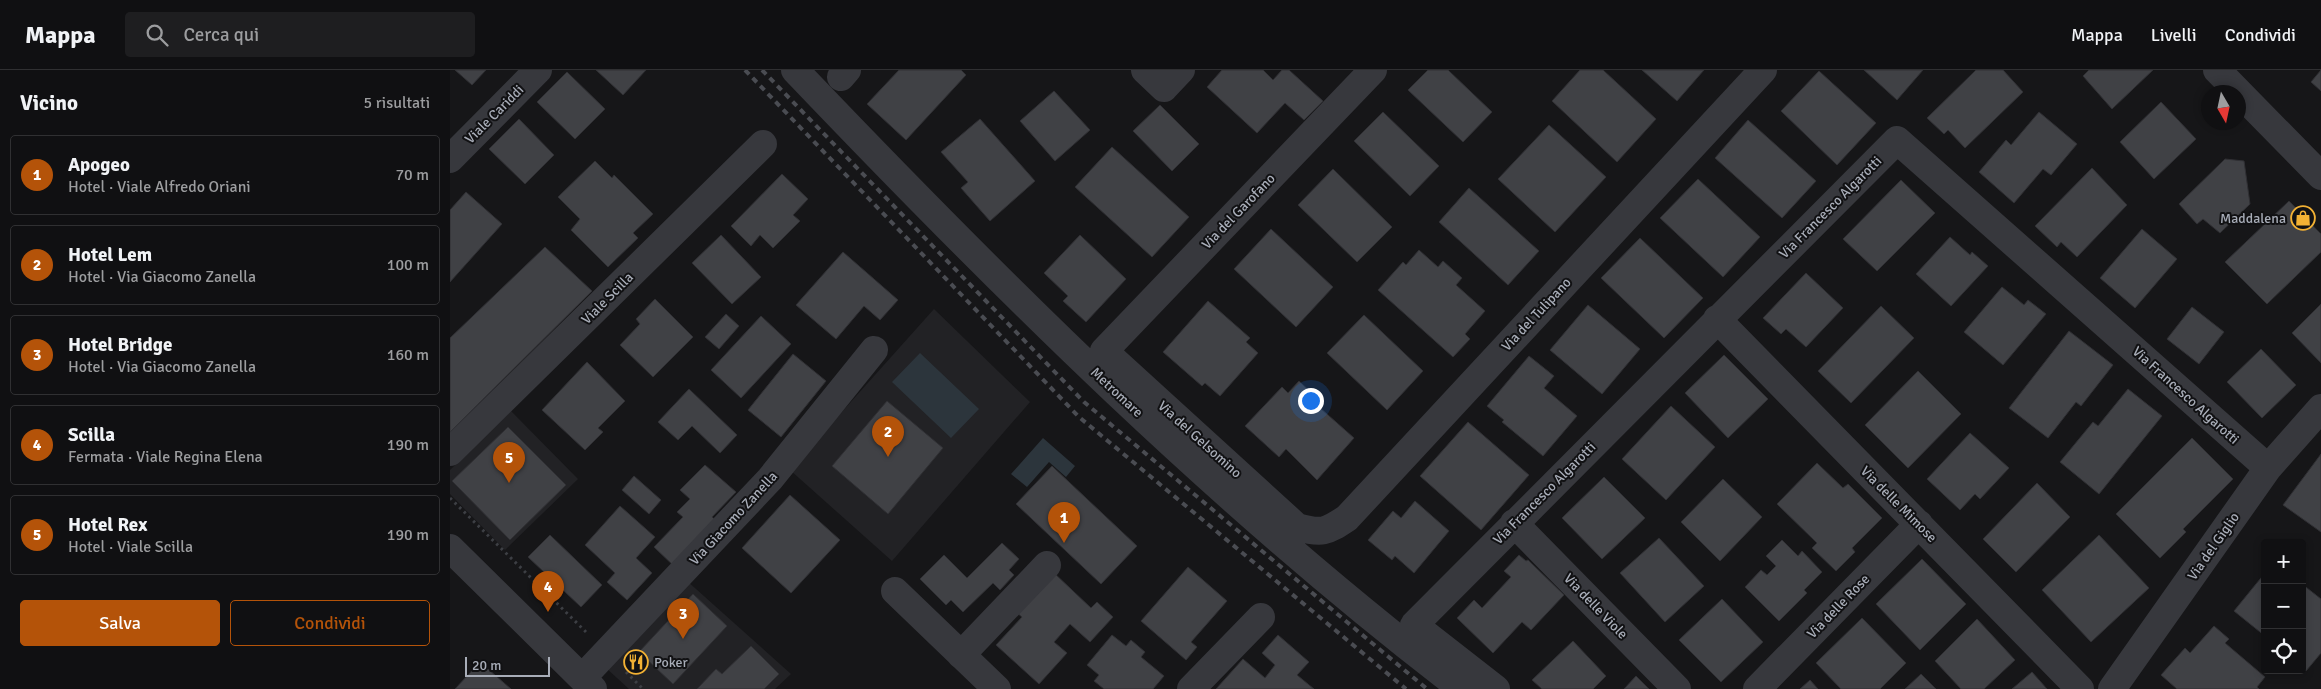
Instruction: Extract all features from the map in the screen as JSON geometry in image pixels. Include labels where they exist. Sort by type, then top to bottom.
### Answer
[{"type":"street","name":"Viale Cariddi","points":[[450,159],[538,70]]},
{"type":"street","name":"Metromare","points":[[795,70],[917,198],[1029,310],[1178,450],[1333,587],[1462,689]]},
{"type":"street","points":[[1145,70],[1173,79]]},
{"type":"street","name":"Via del Garofano","points":[[1104,351],[1373,70]]},
{"type":"street","name":"Via del Tulipano","points":[[1298,527],[1316,533],[1329,530],[1347,518],[1763,70]]},
{"type":"street","points":[[2217,70],[2321,176]]},
{"type":"street","name":"Via Francesco Algarotti","points":[[1496,689],[1414,625],[1897,140],[2268,468]]},
{"type":"street","name":"Viale Scilla","points":[[450,452],[763,144]]},
{"type":"street","name":"Via delle Mimose","points":[[1717,319],[2080,689]]},
{"type":"street","name":"Via Giacomo Zanella","points":[[588,684],[770,479],[874,350]]},
{"type":"street","name":"Via del Gelsomino","points":[[1104,351],[1298,527]]},
{"type":"street","name":"Via del Giglio","points":[[2112,689],[2268,468],[2321,408]]},
{"type":"street","name":"Via delle Viole","points":[[1514,523],[1677,689]]},
{"type":"street","name":"Via delle Rose","points":[[1757,689],[1919,524]]},
{"type":"street","points":[[450,548],[588,684]]},
{"type":"street","points":[[961,655],[1047,565]]},
{"type":"street","points":[[895,591],[997,689]]},
{"type":"street","points":[[1191,689],[1261,618]]},
{"type":"path","points":[[450,498],[586,633]]},
{"type":"path","points":[[623,668],[644,689]]},
{"type":"shaded area","points":[[934,309],[1030,402],[892,561],[790,470]]},
{"type":"shaded area","points":[[920,353],[979,409],[951,438],[892,382]]},
{"type":"shaded area","points":[[511,411],[578,479],[505,550],[450,494],[450,470]]},
{"type":"shaded area","points":[[1043,438],[1075,466],[1066,477],[1049,462],[1027,487],[1011,474]]},
{"type":"shaded area","points":[[686,580],[791,674],[775,689],[629,689],[605,667]]},
{"type":"building","points":[[455,70],[486,70],[472,85]]},
{"type":"building","points":[[596,70],[646,70],[623,95]]},
{"type":"building","points":[[899,70],[961,70],[966,75],[906,140],[867,104]]},
{"type":"building","points":[[1222,70],[1263,70],[1273,80],[1282,70],[1289,70],[1323,101],[1304,120],[1285,103],[1257,133],[1207,87]]},
{"type":"building","points":[[1428,70],[1448,70],[1492,112],[1463,142],[1408,90]]},
{"type":"building","points":[[1580,70],[1603,70],[1656,119],[1617,162],[1552,101]]},
{"type":"building","points":[[1642,70],[1704,70],[1677,101]]},
{"type":"building","points":[[1864,70],[1923,70],[1897,100]]},
{"type":"building","points":[[1976,70],[2003,70],[2023,92],[1965,148],[1948,130],[1944,134],[1927,118]]},
{"type":"building","points":[[2089,70],[2153,70],[2112,109],[2083,76]]},
{"type":"building","points":[[2321,70],[2321,91],[2311,82]]},
{"type":"building","points":[[1819,71],[1876,123],[1837,165],[1781,111]]},
{"type":"building","points":[[567,72],[605,109],[575,139],[537,102]]},
{"type":"building","points":[[1054,91],[1090,130],[1055,161],[1020,121]]},
{"type":"building","points":[[2161,102],[2196,139],[2154,179],[2120,142]]},
{"type":"building","points":[[1160,105],[1199,144],[1172,171],[1133,131]]},
{"type":"building","points":[[1383,112],[1439,166],[1410,196],[1354,141]]},
{"type":"building","points":[[2039,112],[2077,144],[2051,175],[2043,169],[2014,203],[1979,172],[2006,140],[2011,145]]},
{"type":"building","points":[[519,119],[554,155],[525,184],[489,149]]},
{"type":"building","points":[[980,119],[1035,181],[990,221],[961,188],[968,182],[941,152]]},
{"type":"building","points":[[1748,120],[1816,181],[1782,218],[1715,158]]},
{"type":"building","points":[[1549,125],[1606,177],[1555,232],[1498,179]]},
{"type":"building","points":[[1112,147],[1189,217],[1152,257],[1075,187]]},
{"type":"building","points":[[2225,159],[2244,161],[2250,204],[2220,233],[2203,219],[2197,224],[2179,204]]},
{"type":"building","points":[[595,161],[612,178],[614,175],[653,214],[633,233],[638,238],[608,267],[571,230],[580,219],[558,197]]},
{"type":"building","points":[[2092,168],[2127,205],[2077,257],[2061,242],[2057,247],[2035,226]]},
{"type":"building","points":[[1333,169],[1392,227],[1357,262],[1298,205]]},
{"type":"building","points":[[782,174],[808,199],[793,215],[800,221],[773,248],[760,235],[751,246],[731,226]]},
{"type":"building","points":[[1698,179],[1760,237],[1723,277],[1660,218]]},
{"type":"building","points":[[1901,180],[1935,213],[1877,271],[1843,239]]},
{"type":"building","points":[[1469,188],[1539,251],[1508,285],[1439,222]]},
{"type":"building","points":[[466,192],[502,224],[450,282],[450,210]]},
{"type":"building","points":[[2289,201],[2321,234],[2321,252],[2267,304],[2225,262]]},
{"type":"building","points":[[1271,229],[1333,287],[1296,327],[1234,269]]},
{"type":"building","points":[[2142,229],[2177,259],[2135,308],[2100,278]]},
{"type":"building","points":[[721,235],[761,277],[732,304],[692,263]]},
{"type":"building","points":[[1080,235],[1126,279],[1086,322],[1063,301],[1068,296],[1044,273]]},
{"type":"building","points":[[1950,237],[1970,255],[1972,252],[1988,266],[1951,306],[1916,274]]},
{"type":"building","points":[[1640,238],[1703,298],[1664,338],[1601,278]]},
{"type":"building","points":[[545,247],[592,291],[450,432],[450,338]]},
{"type":"building","points":[[1419,250],[1438,267],[1443,261],[1462,278],[1456,285],[1485,311],[1465,334],[1470,339],[1453,357],[1378,290],[1403,262],[1406,265]]},
{"type":"building","points":[[843,252],[898,300],[880,320],[864,306],[836,339],[796,305]]},
{"type":"building","points":[[1806,273],[1843,308],[1806,347],[1786,329],[1781,334],[1763,318]]},
{"type":"building","points":[[2002,287],[2024,305],[2028,300],[2046,314],[2003,365],[1964,332]]},
{"type":"building","points":[[655,299],[693,337],[653,377],[620,345],[640,324],[636,319]]},
{"type":"building","points":[[1208,301],[1250,338],[1246,342],[1258,353],[1220,396],[1205,383],[1202,386],[1163,352]]},
{"type":"building","points":[[2321,304],[2321,363],[2292,333]]},
{"type":"building","points":[[1588,305],[1640,349],[1602,394],[1550,350]]},
{"type":"building","points":[[1881,306],[1914,338],[1851,403],[1818,371]]},
{"type":"building","points":[[2192,307],[2224,332],[2199,364],[2167,339]]},
{"type":"building","points":[[726,314],[739,326],[719,349],[705,337]]},
{"type":"building","points":[[1364,315],[1423,371],[1387,410],[1327,353]]},
{"type":"building","points":[[761,316],[791,344],[741,398],[711,370]]},
{"type":"building","points":[[2069,331],[2113,365],[2081,406],[2076,402],[2048,438],[2009,408]]},
{"type":"building","points":[[2261,349],[2296,385],[2262,418],[2227,382]]},
{"type":"building","points":[[793,354],[826,381],[781,437],[748,410]]},
{"type":"building","points":[[1724,355],[1768,399],[1728,438],[1685,393]]},
{"type":"building","points":[[1529,356],[1554,376],[1544,388],[1577,416],[1543,456],[1502,422],[1504,420],[1487,406]]},
{"type":"building","points":[[587,362],[625,401],[598,428],[603,432],[585,450],[542,410]]},
{"type":"building","points":[[1918,371],[1961,414],[1908,468],[1865,425]]},
{"type":"building","points":[[1299,381],[1322,403],[1319,407],[1354,438],[1317,480],[1286,449],[1279,457],[1245,426],[1282,387],[1288,393]]},
{"type":"building","points":[[689,389],[737,435],[720,453],[692,426],[678,440],[658,422]]},
{"type":"building","points":[[2128,389],[2162,416],[2099,494],[2060,462],[2093,422],[2098,426]]},
{"type":"building","points":[[887,401],[943,448],[888,514],[832,466]]},
{"type":"building","points":[[1671,406],[1715,447],[1666,500],[1622,459]]},
{"type":"building","points":[[1468,422],[1529,475],[1481,530],[1420,476]]},
{"type":"building","points":[[508,427],[566,485],[510,540],[452,481]]},
{"type":"building","points":[[1970,433],[2009,468],[1980,499],[1975,494],[1960,510],[1927,479]]},
{"type":"building","points":[[2192,438],[2233,479],[2183,529],[2186,532],[2160,558],[2116,514]]},
{"type":"building","points":[[2321,454],[2321,532],[2283,505]]},
{"type":"building","points":[[1817,463],[1843,488],[1848,484],[1882,518],[1852,548],[1855,552],[1836,571],[1812,548],[1817,543],[1777,504]]},
{"type":"building","points":[[705,465],[736,492],[712,517],[719,523],[676,568],[654,547],[683,517],[677,512],[690,499],[680,490]]},
{"type":"building","points":[[1052,466],[1137,546],[1101,584],[1016,504]]},
{"type":"building","points":[[634,476],[661,500],[649,514],[622,490]]},
{"type":"building","points":[[1604,477],[1645,518],[1602,559],[1562,518]]},
{"type":"building","points":[[1723,479],[1762,517],[1720,561],[1681,522]]},
{"type":"building","points":[[2037,483],[2070,517],[2016,572],[1983,539]]},
{"type":"building","points":[[790,495],[840,540],[791,593],[742,548]]},
{"type":"building","points":[[1415,501],[1449,531],[1414,573],[1395,556],[1392,560],[1368,540],[1393,511],[1401,518]]},
{"type":"building","points":[[620,506],[655,537],[636,558],[652,573],[627,600],[607,582],[615,573],[585,545]]},
{"type":"building","points":[[550,535],[602,585],[581,607],[528,557]]},
{"type":"building","points":[[2099,535],[2149,588],[2091,642],[2042,590]]},
{"type":"building","points":[[1659,538],[1704,586],[1665,622],[1620,573]]},
{"type":"building","points":[[1782,540],[1798,556],[1802,551],[1822,572],[1804,590],[1807,593],[1779,621],[1745,587],[1761,570],[1767,575],[1776,566],[1766,556]]},
{"type":"building","points":[[1002,543],[1019,559],[1009,570],[1014,575],[1000,590],[993,583],[963,612],[951,600],[946,605],[920,579],[944,555],[967,578]]},
{"type":"building","points":[[1519,555],[1526,561],[1528,560],[1564,595],[1531,630],[1522,622],[1493,653],[1457,618],[1474,600],[1482,608],[1511,577],[1504,571]]},
{"type":"building","points":[[1922,559],[1966,604],[1920,650],[1876,604]]},
{"type":"building","points":[[1188,567],[1227,601],[1191,642],[1197,647],[1186,660],[1141,621]]},
{"type":"building","points":[[1053,572],[1091,608],[1097,602],[1113,617],[1090,642],[1070,624],[1054,642],[1067,653],[1039,684],[996,645],[1022,617],[1016,612]]},
{"type":"building","points":[[2261,578],[2261,633],[2234,611]]},
{"type":"building","points":[[2306,587],[2321,599],[2321,653],[2306,671]]},
{"type":"building","points":[[693,594],[727,626],[673,684],[639,652]]},
{"type":"building","points":[[1722,599],[1763,642],[1721,682],[1679,640]]},
{"type":"building","points":[[1862,618],[1906,663],[1880,689],[1841,689],[1816,663]]},
{"type":"building","points":[[1977,619],[2015,660],[1984,689],[1961,689],[1935,661]]},
{"type":"building","points":[[2214,626],[2229,639],[2225,643],[2265,677],[2257,687],[2259,689],[2177,689],[2161,675],[2185,648],[2190,653]]},
{"type":"building","points":[[1112,635],[1126,646],[1131,640],[1145,652],[1141,657],[1164,676],[1153,689],[1104,689],[1094,681],[1099,675],[1087,665]]},
{"type":"building","points":[[1278,635],[1309,662],[1297,675],[1314,689],[1216,689],[1243,659],[1265,678],[1275,665],[1262,653]]},
{"type":"building","points":[[1573,641],[1606,676],[1593,689],[1542,689],[1532,680]]},
{"type":"building","points":[[751,646],[779,674],[764,689],[697,689],[716,669],[722,674]]},
{"type":"building","points":[[480,662],[511,689],[455,689]]},
{"type":"building","points":[[2032,672],[2047,689],[2012,689]]},
{"type":"building","points":[[1921,674],[1936,689],[1905,689]]},
{"type":"building","points":[[1636,676],[1649,689],[1624,689]]},
{"type":"building","points":[[1810,680],[1818,689],[1800,689]]},
{"type":"railway","points":[[745,70],[1079,417],[1406,689]]},
{"type":"railway","points":[[762,70],[1084,402],[1427,689]]},
{"type":"place","name":"Maddalena","points":[[2303,218]]},
{"type":"place","name":"Hotel Lem","points":[[888,457]]},
{"type":"place","name":"Hotel Rex","points":[[509,483]]},
{"type":"place","name":"Apogeo","points":[[1064,543]]},
{"type":"place","name":"Scilla","points":[[548,612]]},
{"type":"place","name":"Hotel Bridge","points":[[683,639]]},
{"type":"place","name":"Poker","points":[[636,662]]}]
